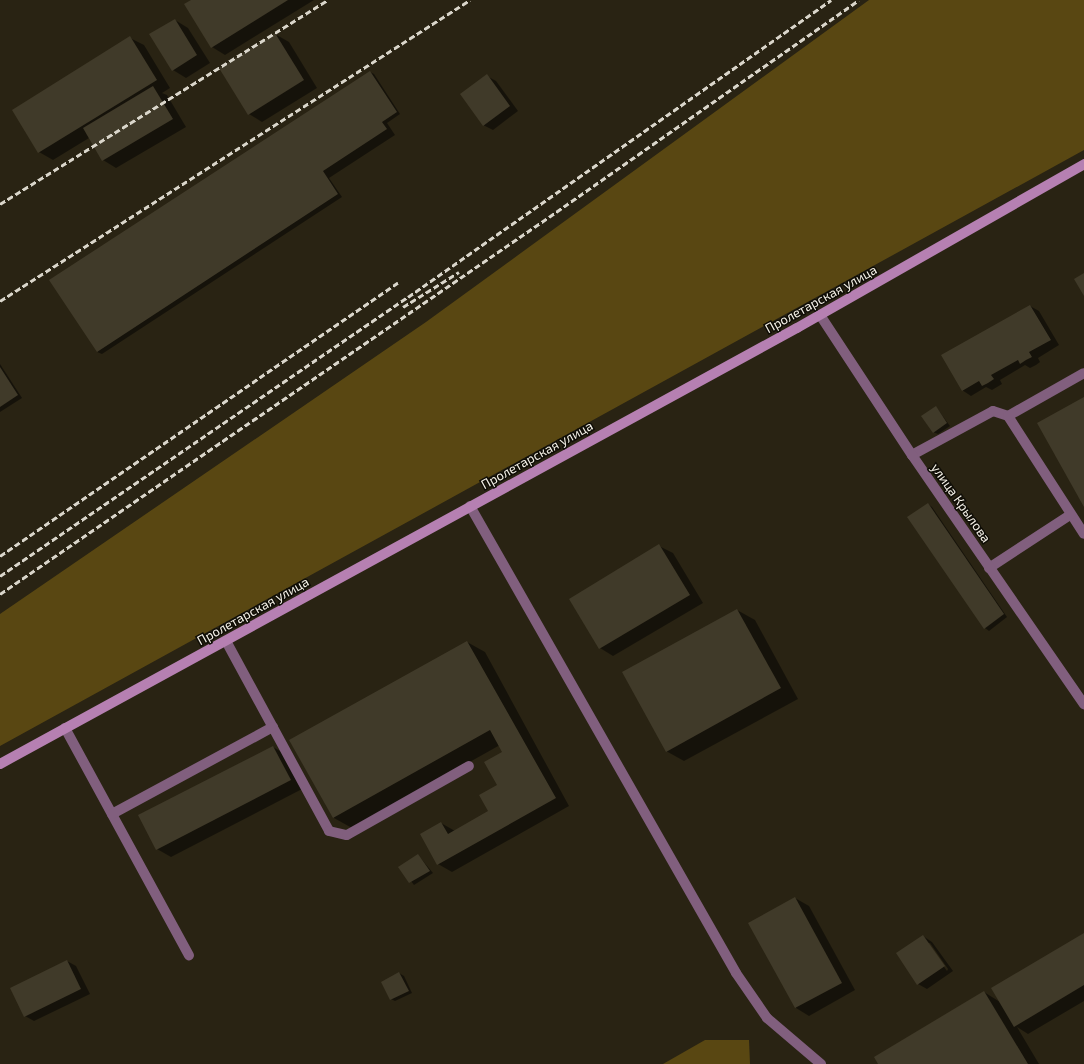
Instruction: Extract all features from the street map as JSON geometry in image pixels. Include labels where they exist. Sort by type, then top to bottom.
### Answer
[{"type":"street","name":"Пролетарская улица","points":[[0,764],[820,315],[1084,164]]},
{"type":"street","name":"улица Крылова","points":[[820,315],[912,455],[1084,704]]},
{"type":"street","points":[[1008,416],[1084,373]]},
{"type":"street","points":[[912,455],[993,411],[1008,416],[1070,515],[1084,534]]},
{"type":"street","points":[[470,506],[736,973],[767,1018],[821,1064]]},
{"type":"street","points":[[989,568],[1070,515]]},
{"type":"street","points":[[226,641],[329,830],[347,835],[469,766]]},
{"type":"street","points":[[65,728],[189,955]]},
{"type":"street","points":[[112,814],[273,728]]},
{"type":"shaded area","points":[[869,0],[1084,0],[1084,150],[0,746],[0,614],[426,322]]},
{"type":"shaded area","points":[[705,1040],[749,1040],[750,1064],[663,1064]]},
{"type":"building","points":[[191,0],[288,0],[211,48],[184,4]]},
{"type":"building","points":[[175,19],[197,55],[172,71],[149,34]]},
{"type":"building","points":[[275,33],[304,80],[248,115],[219,68]]},
{"type":"building","points":[[130,36],[157,80],[38,153],[12,110]]},
{"type":"building","points":[[370,71],[397,112],[382,122],[387,129],[323,171],[338,194],[97,352],[49,280]]},
{"type":"building","points":[[487,74],[510,106],[483,126],[460,94]]},
{"type":"building","points":[[153,86],[173,119],[102,161],[83,128]]},
{"type":"building","points":[[1084,273],[1084,296],[1074,279]]},
{"type":"building","points":[[1030,305],[1051,340],[1029,352],[1032,357],[1020,364],[1018,360],[991,375],[994,379],[988,383],[982,386],[979,381],[962,391],[941,355]]},
{"type":"building","points":[[0,367],[18,395],[0,407]]},
{"type":"building","points":[[1084,397],[1084,507],[1037,423]]},
{"type":"building","points":[[936,406],[947,423],[933,433],[921,416]]},
{"type":"building","points":[[928,503],[1004,614],[984,629],[907,517]]},
{"type":"building","points":[[659,544],[690,595],[599,649],[569,599]]},
{"type":"building","points":[[737,609],[781,688],[666,752],[622,672]]},
{"type":"building","points":[[467,641],[556,798],[437,865],[420,834],[441,822],[448,834],[488,811],[479,795],[497,785],[484,762],[502,752],[490,730],[333,818],[289,740]]},
{"type":"building","points":[[273,746],[291,780],[156,850],[138,815]]},
{"type":"building","points":[[418,854],[430,871],[409,883],[398,867]]},
{"type":"building","points":[[795,897],[842,983],[795,1008],[748,923]]},
{"type":"building","points":[[1084,933],[1084,985],[1014,1027],[991,988]]},
{"type":"building","points":[[923,935],[945,966],[917,985],[896,953]]},
{"type":"building","points":[[67,960],[81,989],[24,1017],[10,988]]},
{"type":"building","points":[[399,972],[409,991],[390,1000],[381,982]]},
{"type":"building","points":[[984,991],[1028,1064],[878,1064],[874,1057]]},
{"type":"railway","points":[[0,204],[328,0]]},
{"type":"railway","points":[[0,301],[470,0]]},
{"type":"railway","points":[[0,576],[408,297],[831,0]]},
{"type":"railway","points":[[0,594],[549,217],[859,0]]},
{"type":"railway","points":[[403,307],[459,272]]},
{"type":"railway","points":[[0,556],[398,282]]}]
